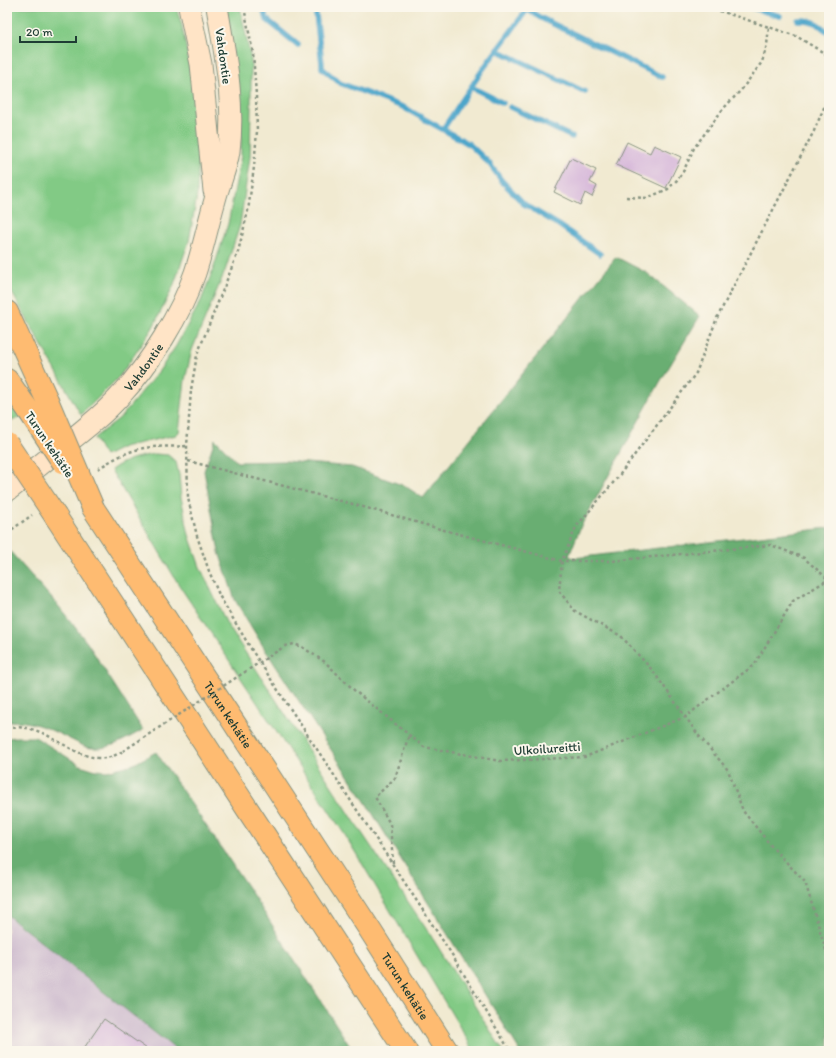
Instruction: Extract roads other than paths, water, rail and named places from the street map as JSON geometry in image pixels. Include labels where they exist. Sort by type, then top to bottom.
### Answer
[{"type":"highway","points":[[7,312],[38,405]]},
{"type":"highway","name":"Turun kehätie","points":[[7,380],[38,405],[98,515],[368,927],[447,1051]]},
{"type":"highway","points":[[7,444],[406,1051]]},
{"type":"highway","points":[[7,468],[56,517]]},
{"type":"street","name":"Vahdontie","points":[[189,7],[201,64],[215,199]]},
{"type":"street","name":"Vahdontie","points":[[7,491],[89,426],[121,396],[146,364],[167,330],[185,297],[195,274],[229,152],[231,107],[227,66],[217,7]]},
{"type":"waterway","points":[[263,7],[266,19],[298,45]]},
{"type":"waterway","points":[[315,7],[322,68],[340,83],[403,107],[469,144],[489,163],[502,181],[524,204],[559,225],[600,254]]},
{"type":"waterway","points":[[443,129],[483,69],[529,7]]},
{"type":"waterway","points":[[750,7],[780,16]]},
{"type":"waterway","points":[[528,10],[539,17],[662,77]]},
{"type":"waterway","points":[[798,20],[808,20],[822,27],[829,33]]},
{"type":"waterway","points":[[497,50],[585,92]]},
{"type":"waterway","points":[[471,87],[503,103]]},
{"type":"waterway","points":[[510,107],[572,137]]}]
